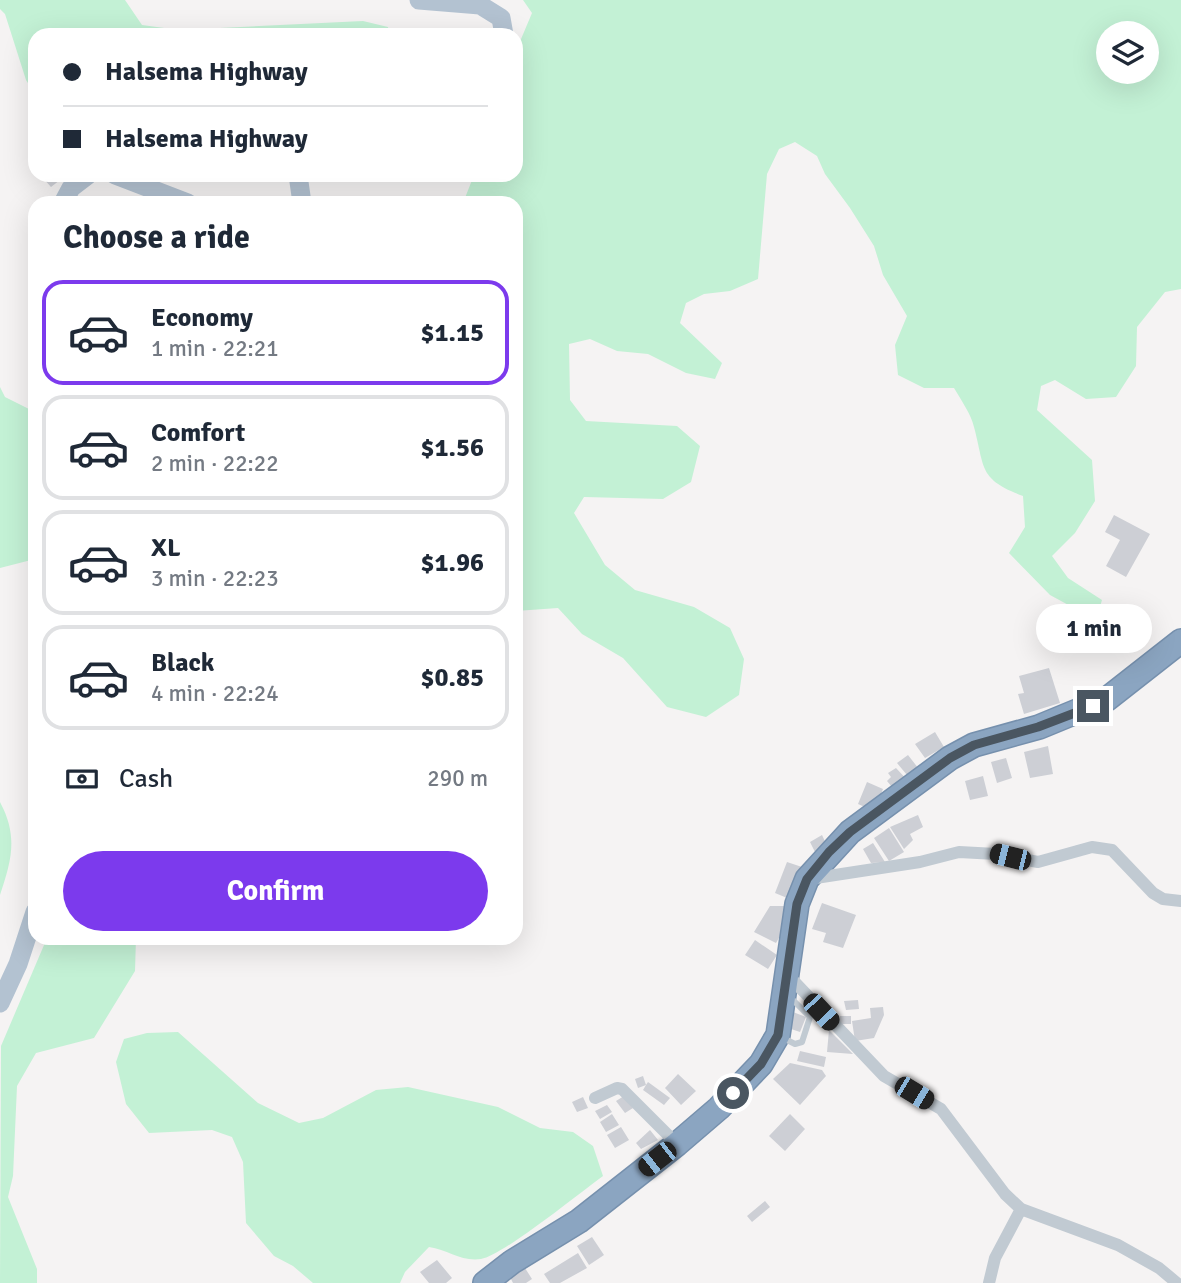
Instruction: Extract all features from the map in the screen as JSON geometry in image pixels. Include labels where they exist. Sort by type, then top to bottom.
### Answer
[{"type":"highway","points":[[485,1283],[512,1262],[579,1221],[677,1144],[719,1108],[761,1064],[778,1035],[797,904],[807,879],[850,832],[950,758],[974,745],[1038,727],[1107,699],[1181,641]]},
{"type":"main road","points":[[419,0],[480,5],[501,18],[503,28]]},
{"type":"main road","points":[[67,196],[79,182]]},
{"type":"main road","points":[[133,182],[170,196]]},
{"type":"main road","points":[[0,1003],[18,964],[28,933]]},
{"type":"street","points":[[807,879],[920,862],[959,852],[996,853],[1038,862],[1092,847],[1112,850],[1153,893],[1163,899],[1181,901]]},
{"type":"street","points":[[784,982],[884,1076],[941,1109],[1005,1194],[1021,1209],[1118,1245],[1159,1268],[1177,1283]]},
{"type":"street","points":[[595,1098],[617,1088],[622,1089],[677,1144]]},
{"type":"street","points":[[989,1283],[995,1258],[1021,1209]]},
{"type":"green space","points":[[0,0],[125,0],[142,25],[164,28],[28,28],[28,83],[5,14],[0,9]]},
{"type":"green space","points":[[523,0],[1181,0],[1181,289],[1165,292],[1137,327],[1136,366],[1116,397],[1086,399],[1055,380],[1041,386],[1037,410],[1092,460],[1095,501],[1075,533],[1052,556],[1068,578],[1102,600],[1096,620],[1050,595],[1009,553],[1025,527],[1023,496],[1008,490],[991,478],[982,462],[973,422],[954,388],[924,388],[898,375],[895,345],[907,316],[883,275],[874,246],[825,174],[817,156],[795,142],[779,149],[767,174],[758,279],[730,291],[704,294],[686,303],[680,323],[722,363],[715,379],[686,373],[648,354],[617,351],[590,339],[569,344],[570,400],[586,421],[677,426],[700,446],[691,482],[663,499],[584,497],[574,513],[605,565],[635,590],[694,607],[730,628],[744,659],[739,695],[706,717],[667,707],[623,658],[582,634],[558,608],[523,610],[523,196],[466,196],[471,182],[523,182],[523,34],[532,13]]},
{"type":"green space","points":[[363,21],[388,28],[220,28]]},
{"type":"green space","points":[[0,387],[5,397],[28,408],[28,561],[0,568]]},
{"type":"green space","points":[[0,802],[9,826],[11,848],[0,895]]},
{"type":"green space","points":[[44,945],[136,945],[135,971],[94,1038],[36,1053],[17,1086],[13,1176],[8,1197],[37,1269],[37,1283],[0,1283],[1,1046]]},
{"type":"green space","points":[[178,1032],[258,1103],[299,1123],[323,1118],[376,1090],[408,1087],[498,1107],[540,1128],[573,1132],[593,1146],[603,1176],[523,1236],[481,1259],[468,1259],[429,1247],[405,1272],[400,1283],[313,1283],[293,1266],[274,1256],[246,1223],[243,1162],[232,1137],[212,1130],[149,1133],[126,1104],[116,1062],[124,1039],[147,1033]]},
{"type":"building","points":[[1114,515],[1150,534],[1126,577],[1106,566],[1120,540],[1105,532]]},
{"type":"building","points":[[1049,668],[1060,703],[1024,714],[1018,694],[1024,693],[1019,676]]},
{"type":"building","points":[[935,732],[944,747],[925,758],[915,744]]},
{"type":"building","points":[[1048,746],[1053,774],[1030,778],[1024,752]]},
{"type":"building","points":[[908,755],[922,773],[912,781],[897,763]]},
{"type":"building","points":[[1006,758],[1012,778],[997,783],[991,762]]},
{"type":"building","points":[[896,768],[910,783],[897,793],[887,781],[891,777],[888,773]]},
{"type":"building","points":[[983,776],[988,796],[970,800],[965,781]]},
{"type":"building","points":[[867,782],[883,789],[874,811],[858,804]]},
{"type":"building","points":[[918,815],[923,827],[910,834],[913,840],[904,849],[890,827]]},
{"type":"building","points":[[889,828],[904,852],[889,861],[874,838]]},
{"type":"building","points":[[822,835],[828,848],[816,854],[810,842]]},
{"type":"building","points":[[873,843],[885,862],[871,863],[863,849]]},
{"type":"building","points":[[787,862],[805,868],[792,900],[775,893]]},
{"type":"building","points":[[822,903],[856,915],[843,948],[823,942],[826,933],[812,929]]},
{"type":"building","points":[[770,906],[790,906],[793,913],[776,943],[754,932]]},
{"type":"building","points":[[755,940],[777,955],[768,969],[745,955]]},
{"type":"building","points":[[858,1000],[859,1009],[846,1010],[844,1001]]},
{"type":"building","points":[[883,1007],[884,1015],[874,1038],[855,1041],[852,1021],[871,1018],[870,1008]]},
{"type":"building","points":[[793,1012],[806,1017],[800,1032],[788,1028]]},
{"type":"building","points":[[840,1016],[851,1016],[851,1024],[840,1024]]},
{"type":"building","points":[[829,1030],[853,1054],[827,1052]]},
{"type":"building","points":[[800,1051],[826,1057],[824,1067],[797,1061]]},
{"type":"building","points":[[790,1063],[822,1070],[826,1076],[800,1105],[773,1079]]},
{"type":"building","points":[[678,1074],[696,1091],[681,1105],[665,1088]]},
{"type":"building","points":[[643,1076],[646,1085],[638,1088],[635,1079]]},
{"type":"building","points":[[648,1082],[670,1098],[664,1105],[643,1090]]},
{"type":"building","points":[[624,1096],[633,1108],[625,1113],[616,1101]]},
{"type":"building","points":[[583,1097],[588,1108],[577,1112],[572,1102]]},
{"type":"building","points":[[607,1105],[612,1112],[600,1119],[595,1111]]},
{"type":"building","points":[[612,1114],[619,1125],[606,1132],[600,1122]]},
{"type":"building","points":[[790,1114],[805,1129],[785,1151],[769,1136]]},
{"type":"building","points":[[621,1127],[629,1140],[615,1148],[607,1135]]},
{"type":"building","points":[[650,1130],[658,1140],[641,1149],[636,1143]]},
{"type":"building","points":[[765,1201],[770,1207],[752,1222],[747,1216]]},
{"type":"building","points":[[592,1237],[604,1255],[589,1265],[577,1246]]},
{"type":"building","points":[[578,1253],[587,1268],[560,1283],[550,1283],[544,1274]]},
{"type":"building","points":[[437,1260],[452,1278],[446,1283],[429,1283],[420,1272]]},
{"type":"building","points":[[525,1268],[532,1279],[526,1283],[513,1283],[510,1277]]},
{"type":"route","points":[[733,1093],[761,1064],[778,1035],[797,904],[807,879],[829,852],[850,832],[950,758],[974,745],[1038,727],[1093,706]]}]
